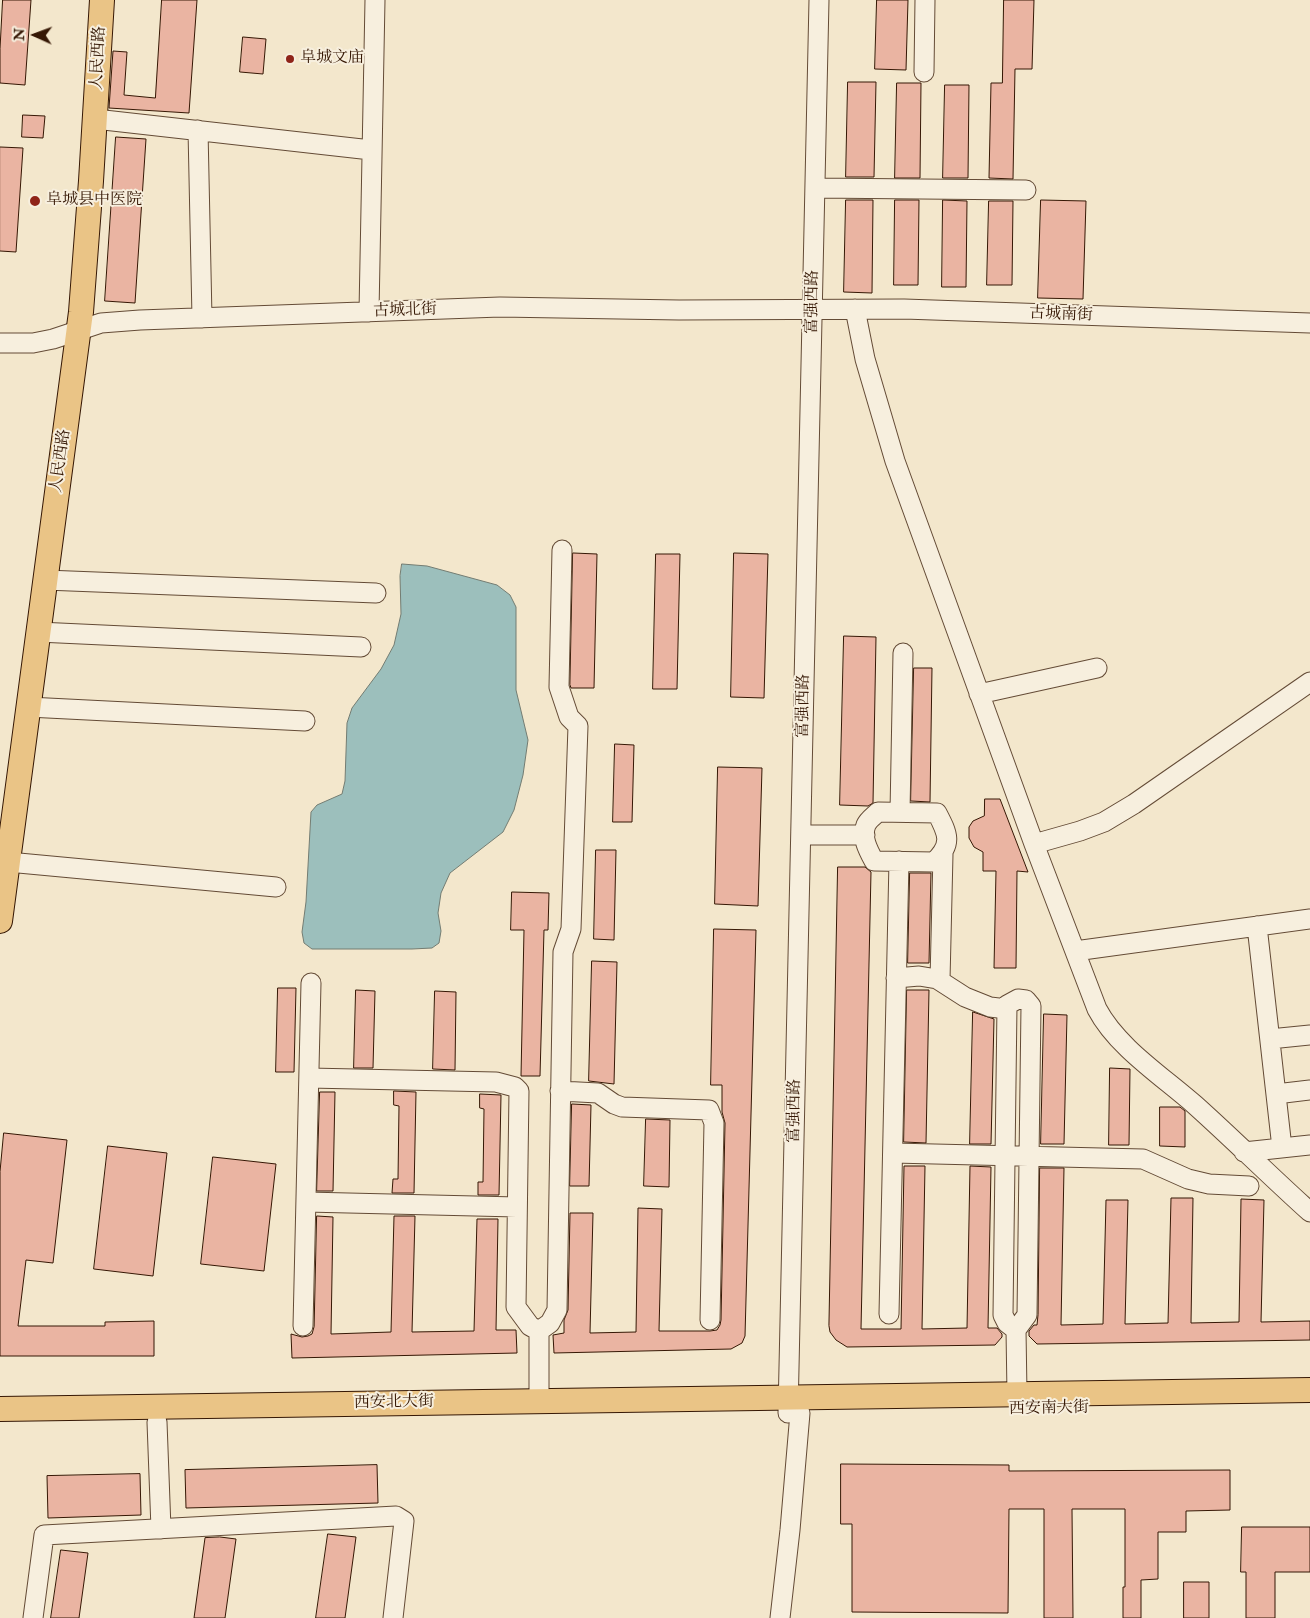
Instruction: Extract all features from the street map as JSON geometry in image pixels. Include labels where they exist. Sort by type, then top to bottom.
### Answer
[{"type":"main road","name":"人民西路","points":[[0,919],[8,862],[6,832],[28,706],[78,331],[92,181],[102,0]]},
{"type":"main road","name":"西安南大街","points":[[792,1408],[1017,1394],[1310,1390]]},
{"type":"main road","name":"西安北大街","points":[[0,1409],[539,1401],[792,1408]]},
{"type":"main road","name":"西安南大街","points":[[792,1408],[1310,1406]]},
{"type":"main road","name":"西安北大街","points":[[0,1425],[792,1408]]},
{"type":"street","points":[[369,312],[375,0]]},
{"type":"street","name":"富强西路","points":[[780,1618],[790,1530],[801,835],[819,0]]},
{"type":"street","points":[[924,72],[925,0]]},
{"type":"street","points":[[95,119],[372,150]]},
{"type":"street","points":[[198,130],[202,318]]},
{"type":"street","points":[[815,188],[1026,190]]},
{"type":"street","name":"古城北街","points":[[0,343],[34,343],[53,339],[101,323],[202,318],[500,308],[813,309]]},
{"type":"street","name":"古城南街","points":[[813,309],[904,309],[1310,323]]},
{"type":"street","points":[[855,309],[865,359],[894,460],[1034,844],[1097,1008],[1105,1024],[1117,1038],[1196,1106],[1310,1212]]},
{"type":"street","points":[[539,1332],[550,1323],[557,1310],[563,952],[571,929],[578,726],[569,717],[559,687],[562,550]]},
{"type":"street","points":[[45,580],[376,593]]},
{"type":"street","points":[[38,632],[361,647]]},
{"type":"street","points":[[900,812],[903,653]]},
{"type":"street","points":[[979,694],[1097,668]]},
{"type":"street","points":[[1034,844],[1104,822],[1134,804],[1310,682]]},
{"type":"street","points":[[28,706],[306,722]]},
{"type":"street","points":[[940,980],[943,854],[947,837],[937,813],[878,812],[866,824],[866,848],[874,861],[934,862],[943,854]]},
{"type":"street","points":[[801,835],[865,834]]},
{"type":"street","points":[[889,1314],[899,861]]},
{"type":"street","points":[[8,862],[276,886]]},
{"type":"street","points":[[1075,950],[1310,919]]},
{"type":"street","points":[[1257,926],[1282,1148]]},
{"type":"street","points":[[896,978],[919,976],[940,980],[965,997],[990,1007],[1007,1009]]},
{"type":"street","points":[[303,1326],[311,983]]},
{"type":"street","points":[[1016,1330],[1007,1323],[1003,1315],[1007,1005],[1018,999],[1026,1000],[1031,1006],[1027,1315],[1016,1330],[1017,1394]]},
{"type":"street","points":[[1270,1039],[1310,1035]]},
{"type":"street","points":[[309,1078],[496,1082],[514,1087],[519,1091],[516,1308],[530,1326],[539,1332]]},
{"type":"street","points":[[1276,1094],[1310,1090]]},
{"type":"street","points":[[560,1091],[598,1093],[622,1107],[709,1110],[714,1123],[710,1320]]},
{"type":"street","points":[[1244,1152],[1310,1145]]},
{"type":"street","points":[[893,1152],[1143,1159],[1188,1179],[1208,1184],[1249,1186]]},
{"type":"street","points":[[306,1202],[517,1207]]},
{"type":"street","points":[[539,1332],[539,1401]]},
{"type":"street","points":[[157,1422],[161,1528]]},
{"type":"street","points":[[33,1618],[44,1534],[396,1516],[404,1521],[392,1618]]},
{"type":"water","points":[[402,564],[427,566],[497,585],[510,595],[516,607],[516,690],[528,740],[523,775],[514,810],[503,832],[450,873],[441,893],[438,913],[441,931],[439,943],[432,948],[412,949],[312,949],[304,943],[302,932],[306,902],[311,812],[317,805],[342,794],[345,781],[347,723],[352,708],[381,669],[394,645],[401,614],[400,576]]},
{"type":"building","points":[[3,0],[31,0],[25,85],[0,83]]},
{"type":"building","points":[[162,0],[197,0],[189,113],[109,108],[113,51],[127,52],[124,95],[155,98]]},
{"type":"building","points":[[877,0],[908,0],[906,70],[875,69]]},
{"type":"building","points":[[1004,0],[1034,0],[1032,69],[1015,69],[1013,179],[989,178],[991,83],[1002,83]]},
{"type":"building","points":[[243,37],[266,39],[263,74],[240,72]]},
{"type":"building","points":[[848,82],[876,82],[874,177],[846,177]]},
{"type":"building","points":[[897,83],[921,83],[920,178],[895,178]]},
{"type":"building","points":[[945,85],[969,85],[968,178],[943,178]]},
{"type":"building","points":[[23,115],[45,116],[43,138],[22,137]]},
{"type":"building","points":[[116,137],[146,139],[135,303],[105,301]]},
{"type":"building","points":[[0,147],[23,148],[16,252],[0,251]]},
{"type":"building","points":[[846,200],[873,200],[872,293],[844,292]]},
{"type":"building","points":[[895,200],[919,200],[918,285],[894,285]]},
{"type":"building","points":[[943,200],[967,201],[966,287],[942,287]]},
{"type":"building","points":[[1041,200],[1086,201],[1083,299],[1038,298]]},
{"type":"building","points":[[989,201],[1013,201],[1012,285],[987,285]]},
{"type":"building","points":[[573,553],[597,554],[594,688],[571,688],[570,685]]},
{"type":"building","points":[[734,553],[768,554],[764,698],[731,697]]},
{"type":"building","points":[[656,554],[680,554],[677,689],[653,689]]},
{"type":"building","points":[[844,636],[876,637],[873,803],[868,806],[840,805]]},
{"type":"building","points":[[914,668],[932,668],[930,802],[911,801]]},
{"type":"building","points":[[615,744],[634,745],[632,822],[613,822]]},
{"type":"building","points":[[718,767],[762,768],[758,906],[715,904]]},
{"type":"building","points":[[985,799],[1000,799],[1028,872],[1017,871],[1016,968],[994,968],[996,871],[983,871],[983,852],[974,847],[969,838],[969,827],[973,821],[984,816]]},
{"type":"building","points":[[596,850],[616,850],[614,940],[594,939]]},
{"type":"building","points":[[838,867],[865,867],[871,872],[861,1329],[901,1329],[904,1166],[925,1166],[922,1329],[967,1328],[970,1166],[991,1167],[988,1328],[997,1328],[1002,1334],[1002,1337],[995,1345],[847,1347],[836,1340],[830,1332]]},
{"type":"building","points":[[910,873],[931,873],[929,963],[908,963]]},
{"type":"building","points":[[512,892],[549,893],[548,930],[544,930],[540,1076],[521,1076],[524,930],[511,930]]},
{"type":"building","points":[[714,929],[756,930],[745,1336],[742,1343],[731,1349],[554,1353],[553,1335],[564,1333],[564,1320],[568,1310],[570,1213],[593,1213],[590,1333],[636,1332],[638,1208],[662,1209],[659,1331],[710,1331],[717,1330],[720,1325],[725,1123],[722,1112],[722,1085],[711,1085]]},
{"type":"building","points":[[592,961],[617,962],[614,1084],[589,1081]]},
{"type":"building","points":[[278,988],[296,988],[294,1072],[276,1072]]},
{"type":"building","points":[[356,990],[375,991],[373,1068],[354,1068]]},
{"type":"building","points":[[907,990],[929,990],[926,1143],[904,1142]]},
{"type":"building","points":[[435,991],[456,992],[455,1070],[433,1069]]},
{"type":"building","points":[[973,1012],[994,1019],[991,1144],[970,1144]]},
{"type":"building","points":[[1044,1014],[1067,1015],[1064,1144],[1041,1144]]},
{"type":"building","points":[[1110,1068],[1130,1069],[1129,1145],[1109,1145]]},
{"type":"building","points":[[394,1091],[416,1092],[414,1193],[392,1193],[393,1179],[398,1179],[399,1106],[394,1105]]},
{"type":"building","points":[[320,1092],[335,1092],[333,1191],[317,1191]]},
{"type":"building","points":[[480,1094],[501,1095],[499,1195],[478,1195],[478,1182],[483,1182],[484,1109],[480,1108]]},
{"type":"building","points":[[572,1104],[591,1105],[589,1186],[570,1186]]},
{"type":"building","points":[[1160,1107],[1180,1107],[1185,1111],[1185,1147],[1160,1146]]},
{"type":"building","points":[[646,1119],[670,1120],[669,1187],[644,1186]]},
{"type":"building","points":[[4,1133],[67,1140],[53,1263],[26,1260],[18,1326],[105,1326],[105,1322],[154,1321],[154,1356],[0,1356],[0,1172]]},
{"type":"building","points":[[108,1146],[167,1153],[153,1276],[94,1269]]},
{"type":"building","points":[[213,1157],[276,1164],[264,1271],[201,1264]]},
{"type":"building","points":[[1040,1168],[1064,1168],[1061,1325],[1103,1324],[1106,1200],[1128,1200],[1125,1324],[1168,1323],[1171,1198],[1193,1198],[1191,1323],[1239,1322],[1241,1199],[1264,1200],[1261,1322],[1310,1321],[1310,1340],[1037,1344],[1029,1336],[1029,1331],[1034,1325],[1037,1325],[1038,1315]]},
{"type":"building","points":[[317,1216],[333,1217],[331,1334],[391,1332],[394,1216],[415,1216],[412,1332],[474,1331],[477,1219],[498,1219],[496,1330],[516,1330],[517,1353],[292,1358],[291,1334],[302,1337],[308,1336],[312,1334],[314,1327]]},
{"type":"building","points":[[841,1464],[1009,1465],[1009,1471],[1230,1470],[1230,1510],[1186,1511],[1186,1532],[1158,1532],[1158,1579],[1141,1580],[1141,1618],[1123,1618],[1125,1509],[1072,1509],[1073,1618],[1044,1618],[1044,1509],[1009,1509],[1008,1613],[852,1612],[852,1524],[841,1524]]},
{"type":"building","points":[[377,1465],[378,1503],[186,1508],[185,1470]]},
{"type":"building","points":[[140,1474],[141,1515],[48,1518],[47,1476]]},
{"type":"building","points":[[1242,1527],[1310,1527],[1310,1572],[1275,1572],[1275,1618],[1246,1618],[1246,1572],[1241,1572]]},
{"type":"building","points":[[328,1534],[356,1537],[345,1618],[316,1618]]},
{"type":"building","points":[[205,1538],[236,1539],[225,1618],[194,1618]]},
{"type":"building","points":[[61,1550],[88,1553],[79,1618],[51,1618]]},
{"type":"building","points":[[1184,1582],[1209,1582],[1209,1618],[1184,1618]]},
{"type":"place","name":"阜城文庙","points":[[290,59]]},
{"type":"place","name":"阜城县中医院","points":[[35,201]]}]
